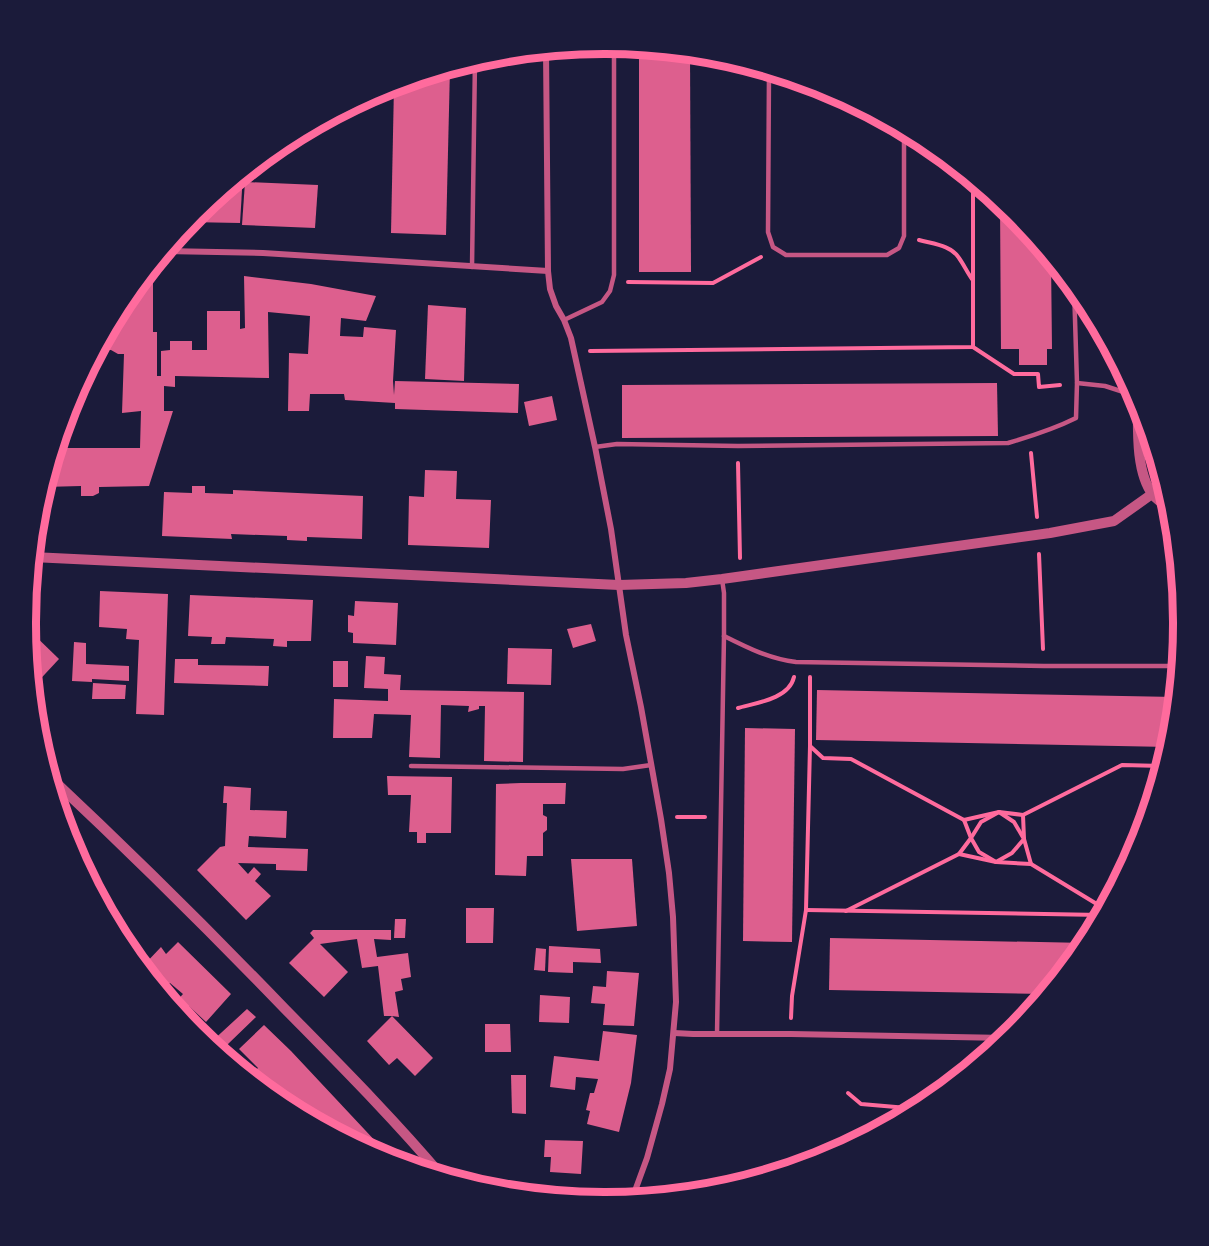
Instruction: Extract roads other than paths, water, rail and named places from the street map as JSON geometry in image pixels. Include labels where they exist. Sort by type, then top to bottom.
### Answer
[{"type":"street","points":[[546,58],[550,289],[564,320],[574,351],[595,447],[612,535],[626,635],[668,862],[673,917],[676,1002],[670,1069],[647,1158],[635,1190]]},
{"type":"street","points":[[174,251],[263,253],[548,271]]},
{"type":"street","points":[[1138,426],[1140,458],[1145,478],[1152,494],[1160,502]]},
{"type":"street","points":[[40,557],[619,585],[686,583],[1027,536],[1114,521],[1152,494]]},
{"type":"street","points":[[60,787],[241,963],[349,1073],[431,1164]]},
{"type":"street","points":[[674,1033],[992,1038]]},
{"type":"lane","points":[[564,320],[602,302],[610,291],[614,275],[614,55]]},
{"type":"lane","points":[[472,267],[475,70]]},
{"type":"lane","points":[[769,79],[768,232],[773,247],[786,255],[887,255],[899,248],[904,236],[904,140]]},
{"type":"lane","points":[[595,447],[617,444],[738,446],[1008,443],[1056,428],[1076,418],[1074,303]]},
{"type":"lane","points":[[1077,383],[1105,386],[1124,393]]},
{"type":"lane","points":[[717,1034],[724,636],[722,579]]},
{"type":"lane","points":[[724,636],[765,656],[796,662],[1171,666]]},
{"type":"lane","points":[[411,766],[623,769],[651,765]]}]
